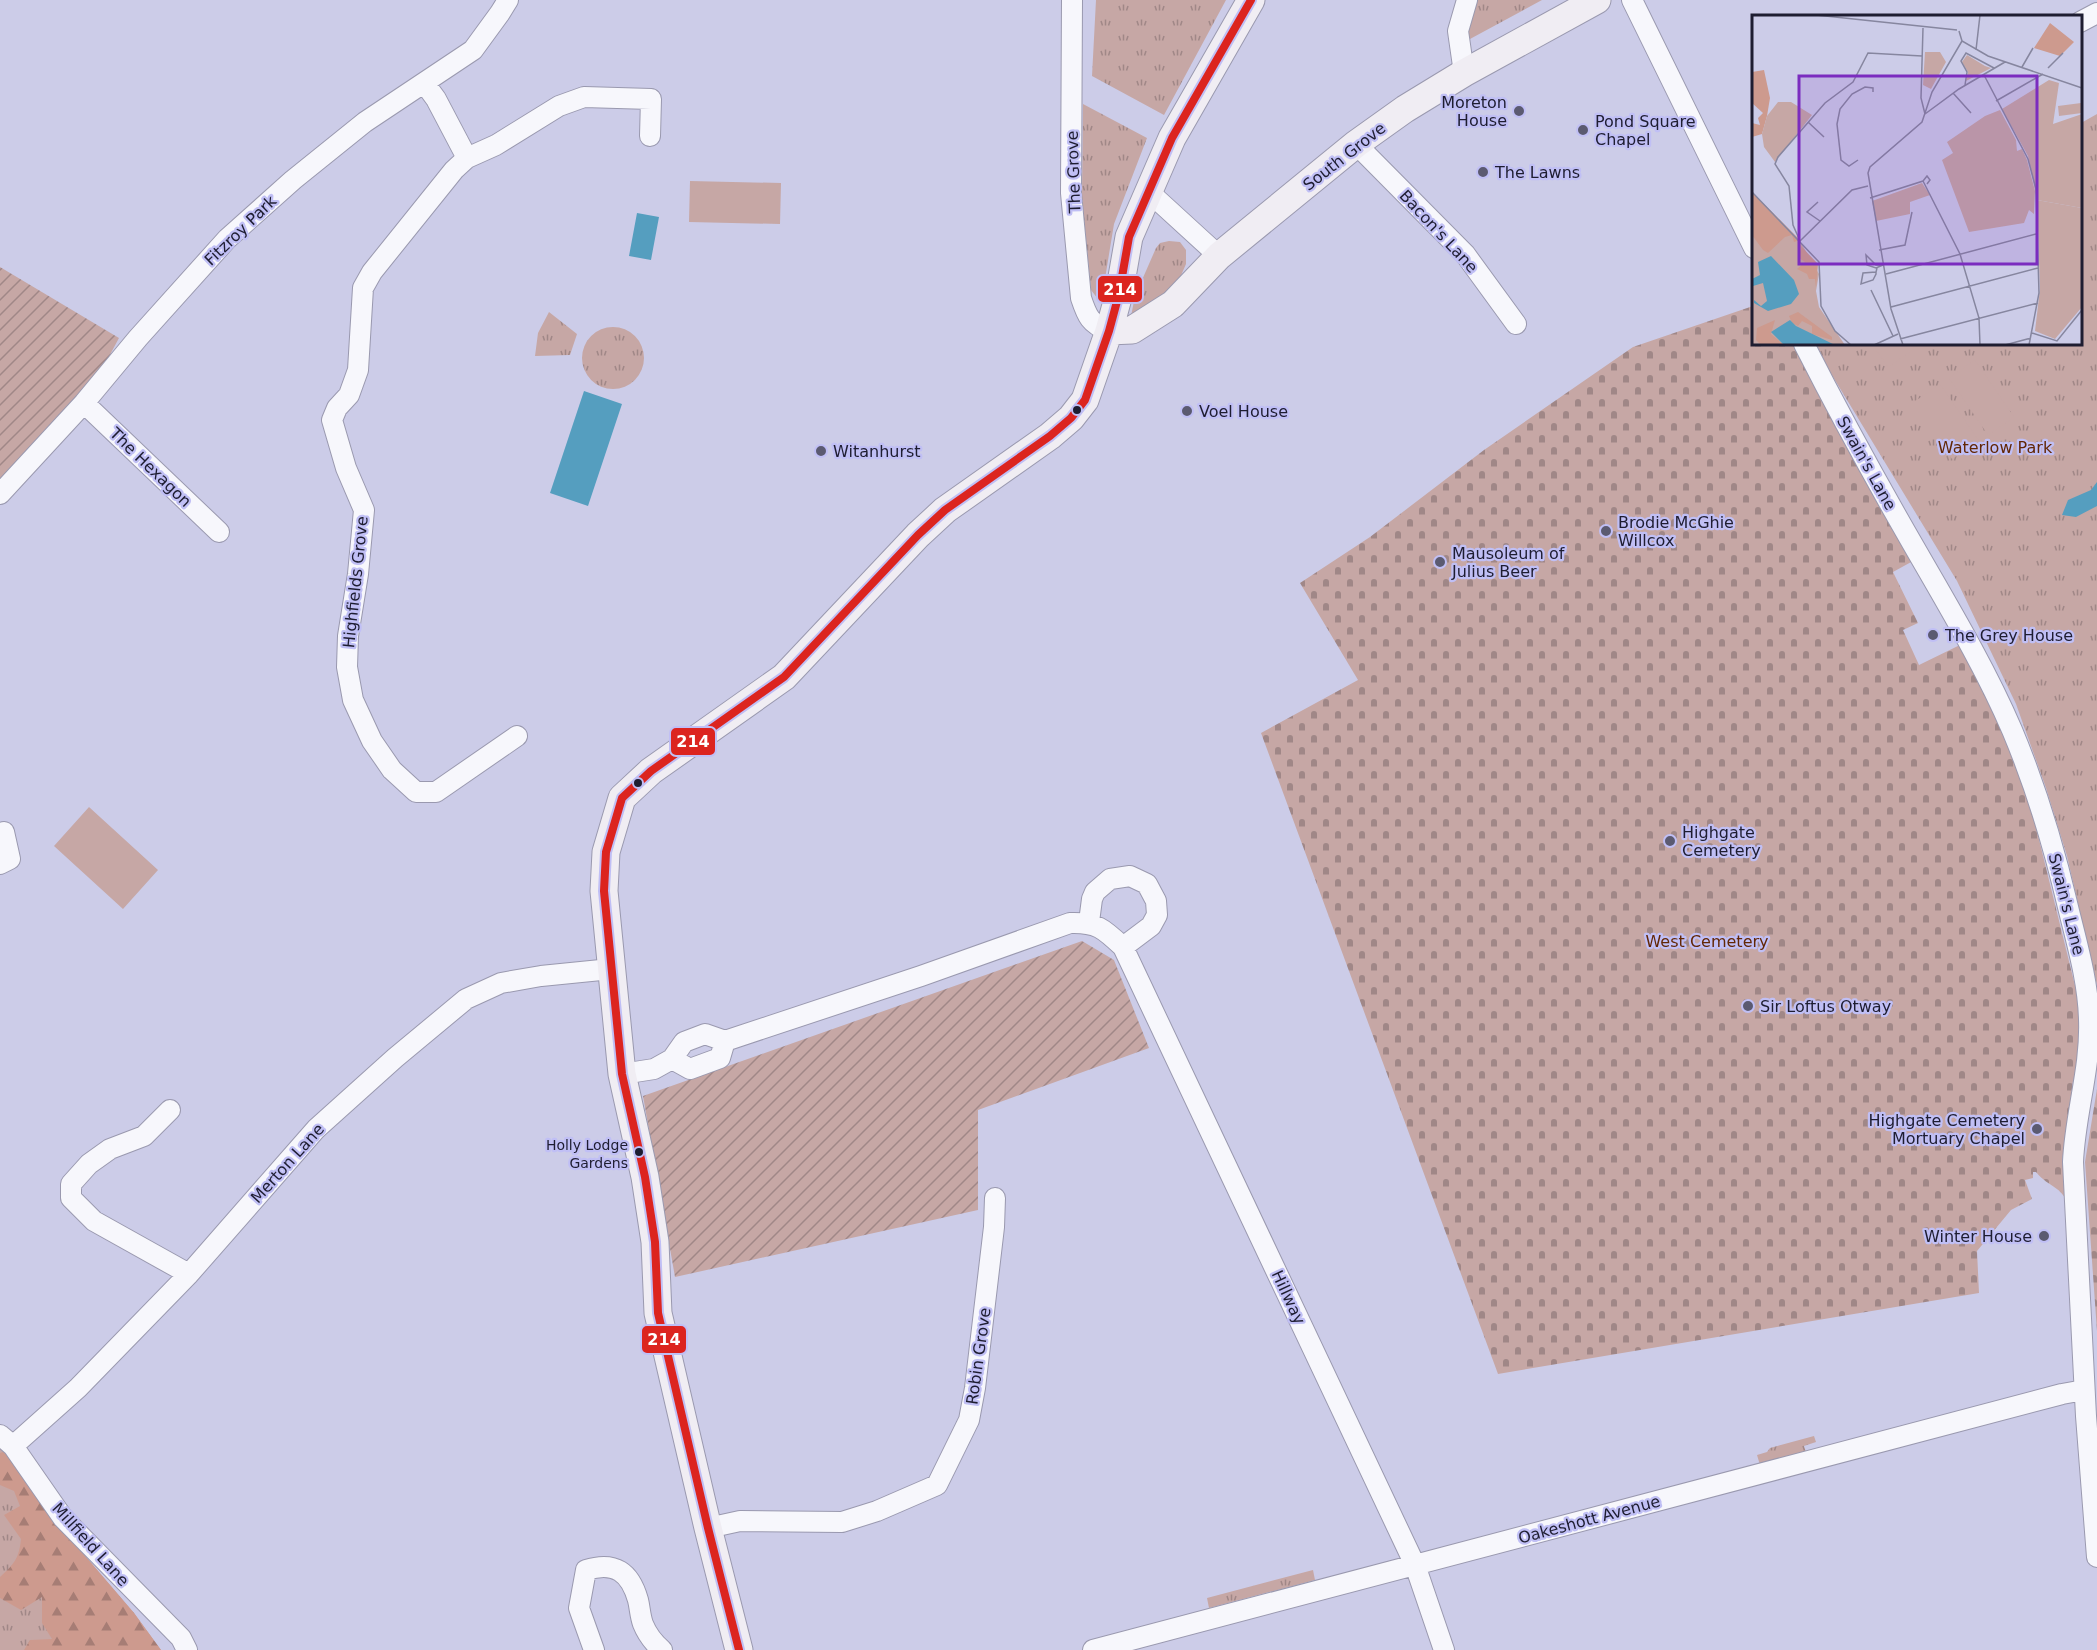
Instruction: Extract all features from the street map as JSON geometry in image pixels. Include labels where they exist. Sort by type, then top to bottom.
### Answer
[{"type":"street","name":"Fitzroy Park","points":[[0,494],[84,403],[138,338],[227,239],[293,180],[365,122],[473,50],[508,0]]},
{"type":"street","name":"The Grove","points":[[1072,0],[1071,193],[1081,298],[1094,324],[1109,331]]},
{"type":"street","points":[[739,1650],[658,1312],[655,1242],[645,1178],[622,1074],[604,891],[605,860],[622,798],[651,771],[784,677],[918,535],[945,510],[1050,436],[1071,418],[1085,400],[1109,331],[1119,294],[1129,237],[1172,138],[1251,0]]},
{"type":"street","points":[[1464,73],[1458,31],[1467,0]]},
{"type":"street","name":"South Grove","points":[[1109,331],[1131,330],[1173,303],[1219,256],[1356,144],[1405,109],[1464,73],[1597,0]]},
{"type":"street","points":[[1632,0],[1746,214],[1752,240]]},
{"type":"street","points":[[2082,21],[2097,13]]},
{"type":"street","points":[[424,84],[436,99],[467,158]]},
{"type":"street","name":"Highfields Grove","points":[[517,736],[436,792],[416,792],[392,770],[372,741],[353,700],[347,667],[348,636],[364,510],[346,468],[332,420],[337,408],[349,395],[358,370],[363,288],[372,272],[454,170],[467,158],[496,145],[559,106],[584,97],[651,99],[650,135]]},
{"type":"street","name":"Bacon's Lane","points":[[1356,144],[1465,254],[1516,324]]},
{"type":"street","points":[[1149,192],[1219,256]]},
{"type":"street","name":"Swain's Lane","points":[[1805,345],[1857,448],[1975,654],[2012,730],[2059,869],[2082,963],[2087,995],[2088,1069],[2076,1125],[2073,1162],[2084,1390],[2097,1557]]},
{"type":"street","name":"The Hexagon","points":[[84,403],[219,532]]},
{"type":"street","points":[[0,864],[10,859],[4,832]]},
{"type":"street","points":[[622,1074],[654,1069],[672,1059],[684,1042],[705,1034],[725,1041],[921,976],[1070,922],[1089,922],[1108,932],[1123,947],[1151,926],[1157,915],[1156,901],[1147,884],[1130,876],[1110,879],[1095,892],[1089,922]]},
{"type":"street","name":"Hillway","points":[[1123,947],[1415,1564],[1444,1650]]},
{"type":"street","name":"Merton Lane","points":[[7,1440],[78,1388],[189,1274],[316,1129],[394,1058],[466,999],[501,983],[541,976],[611,969]]},
{"type":"street","points":[[672,1059],[690,1069],[720,1058],[725,1041]]},
{"type":"street","points":[[170,1110],[144,1136],[110,1149],[88,1164],[71,1184],[71,1198],[94,1221],[189,1274]]},
{"type":"street","name":"Robin Grove","points":[[708,1528],[740,1521],[842,1522],[937,1485],[969,1420],[975,1388],[994,1227],[995,1198]]},
{"type":"street","name":"Oakeshott Avenue","points":[[1093,1650],[2084,1390]]},
{"type":"street","points":[[0,1418],[7,1440]]},
{"type":"street","name":"Millfield Lane","points":[[7,1440],[63,1518],[181,1638],[187,1650]]},
{"type":"street","points":[[594,1650],[579,1608],[586,1570],[599,1566],[615,1567],[627,1576],[638,1598],[643,1625],[654,1643],[662,1650]]},
{"type":"green space","points":[[1096,0],[1226,0],[1164,115],[1092,76]]},
{"type":"green space","points":[[1477,0],[1542,0],[1470,39],[1468,34]]},
{"type":"green space","points":[[1083,104],[1147,138],[1114,224],[1101,303],[1091,290],[1082,198]]},
{"type":"green space","name":"Waterlow Park","points":[[2097,114],[2097,985],[2067,856],[2016,704],[1957,581],[1830,372],[1816,345],[2082,345],[2082,122]]},
{"type":"green space","points":[[690,181],[781,183],[780,224],[689,222]]},
{"type":"green space","points":[[1180,242],[1186,250],[1186,264],[1176,287],[1131,316],[1135,296],[1156,248],[1160,243]]},
{"type":"green space","points":[[0,267],[119,338],[84,403],[0,494]]},
{"type":"green space","name":"Highgate Cemetery","points":[[1752,306],[1752,345],[1795,345],[1913,561],[1893,572],[1918,623],[1903,630],[1919,665],[1962,644],[2004,735],[2032,811],[2082,1014],[2084,1059],[2073,1081],[2062,1161],[2070,1208],[2067,1200],[2059,1191],[2033,1172],[2033,1178],[2025,1180],[2032,1199],[2011,1210],[1977,1251],[1979,1293],[1498,1374],[1261,733],[1358,680],[1300,583],[1370,537],[1484,450],[1633,347]]},
{"type":"green space","points":[[549,312],[577,334],[570,355],[535,356],[538,333]]},
{"type":"green space","points":[[607,327],[619,327],[635,336],[642,346],[644,358],[642,370],[635,380],[619,389],[607,389],[596,384],[587,375],[582,364],[582,352],[587,341],[596,332]]},
{"type":"green space","points":[[1873,345],[1911,345],[1914,349],[1888,367]]},
{"type":"green space","points":[[1975,360],[2014,417],[1988,435],[1949,378]]},
{"type":"green space","points":[[1940,384],[1979,441],[1952,459],[1914,402]]},
{"type":"green space","points":[[89,807],[158,870],[123,909],[54,846]]},
{"type":"green space","points":[[1082,941],[1114,960],[1149,1048],[978,1110],[978,1210],[675,1277],[643,1096]]},
{"type":"green space","points":[[2097,1089],[2097,1331],[2085,1162]]},
{"type":"green space","points":[[0,1435],[57,1523],[134,1613],[161,1650],[0,1650]]},
{"type":"green space","points":[[1814,1436],[1816,1442],[1804,1446],[1806,1452],[1760,1465],[1757,1455],[1767,1452],[1770,1448]]},
{"type":"green space","points":[[12,1449],[57,1523],[134,1613],[161,1650],[24,1650],[30,1640],[52,1639],[42,1623],[42,1597],[21,1610],[0,1598],[0,1577],[15,1561],[21,1539],[4,1515],[20,1506],[14,1491],[0,1485],[0,1453]]},
{"type":"green space","points":[[1313,1570],[1315,1580],[1209,1608],[1207,1598]]},
{"type":"water","points":[[637,213],[659,217],[651,260],[629,256]]},
{"type":"water","points":[[584,391],[622,404],[588,506],[550,493]]},
{"type":"water","points":[[2097,482],[2097,506],[2076,517],[2062,515],[2068,500],[2091,490]]},
{"type":"transit line","name":"214","points":[[739,1650],[658,1313],[655,1242],[645,1177],[622,1074],[604,891],[606,852],[622,798],[651,771],[784,677],[918,535],[945,510],[1050,436],[1071,418],[1085,400],[1109,331],[1119,294],[1129,237],[1172,138],[1251,0]]},
{"type":"place","name":"Moreton House","points":[[1519,111]]},
{"type":"place","name":"Pond Square Chapel","points":[[1583,130]]},
{"type":"place","name":"The Lawns","points":[[1483,172]]},
{"type":"place","name":"Voel House","points":[[1187,411]]},
{"type":"place","name":"Witanhurst","points":[[821,451]]},
{"type":"place","name":"Brodie McGhie Willcox","points":[[1606,531]]},
{"type":"place","name":"Mausoleum of Julius Beer","points":[[1440,562]]},
{"type":"place","name":"The Grey House","points":[[1933,635]]},
{"type":"place","name":"Highgate Cemetery","points":[[1670,841]]},
{"type":"place","name":"Sir Loftus Otway","points":[[1748,1006]]},
{"type":"place","name":"Highgate Cemetery Mortuary Chapel","points":[[2037,1129]]},
{"type":"place","name":"Holly Lodge Gardens","points":[[639,1152]]},
{"type":"place","name":"Winter House","points":[[2044,1236]]},
{"type":"park label","name":"West Cemetery","points":[[1707,941]]}]
